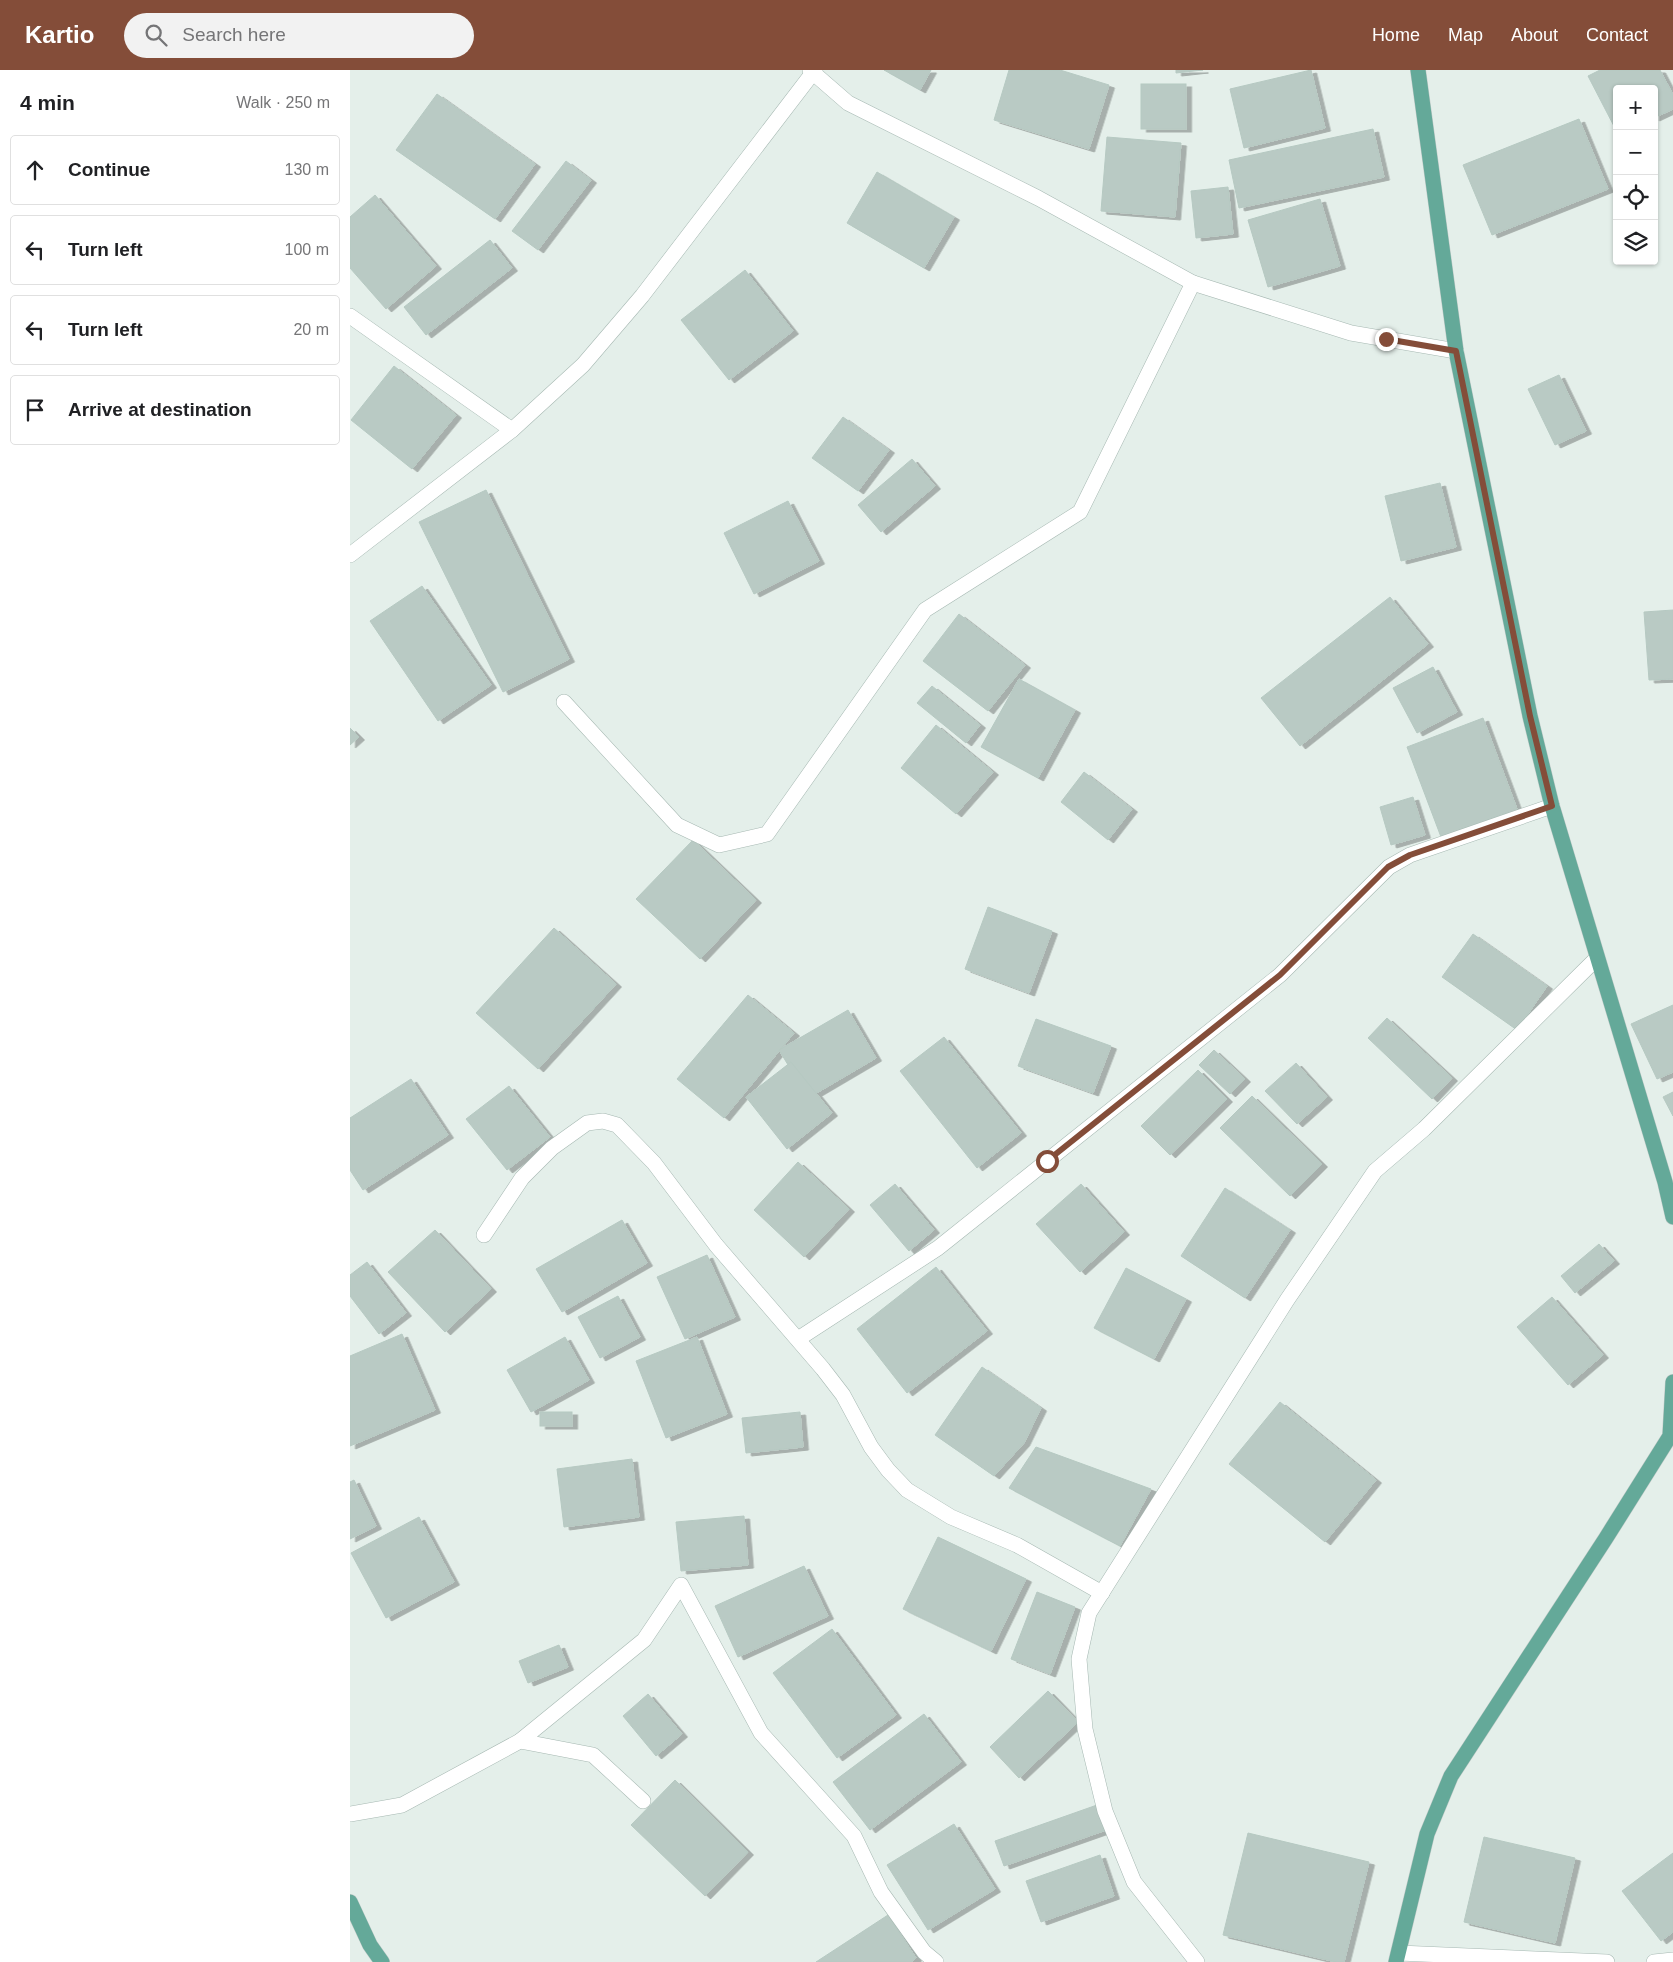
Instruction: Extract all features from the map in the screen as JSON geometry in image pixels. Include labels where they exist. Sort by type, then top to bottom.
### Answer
[{"type":"main road","points":[[1418,70],[1456,351],[1530,716],[1552,806],[1596,958],[1665,1182],[1673,1217]]},
{"type":"main road","points":[[1397,1958],[1427,1834],[1450,1776],[1672,1435],[1673,1382]]},
{"type":"main road","points":[[350,1902],[370,1945],[382,1962]]},
{"type":"street","points":[[350,555],[512,430],[583,365],[642,296],[813,71],[848,103],[1038,198],[1193,283],[1351,333],[1456,351]]},
{"type":"street","points":[[564,702],[677,825],[719,845],[767,834],[925,610],[1080,512],[1193,283]]},
{"type":"street","points":[[350,316],[512,430]]},
{"type":"street","points":[[798,1339],[938,1248],[1280,975],[1388,867],[1410,855],[1552,806]]},
{"type":"street","points":[[1197,1962],[1134,1882],[1105,1811],[1085,1730],[1079,1659],[1089,1613],[1287,1300],[1375,1172],[1424,1128],[1596,958]]},
{"type":"street","points":[[484,1235],[522,1178],[552,1148],[587,1123],[603,1121],[617,1125],[654,1163],[716,1245],[798,1339],[843,1396],[871,1447],[888,1470],[907,1490],[951,1518],[1017,1545],[1102,1593]]},
{"type":"street","points":[[350,1814],[402,1805],[520,1742],[644,1640],[680,1585],[761,1733],[854,1836],[881,1892],[924,1952],[936,1962]]},
{"type":"street","points":[[520,1742],[593,1755],[643,1801]]},
{"type":"street","points":[[1397,1958],[1607,1962]]},
{"type":"street","points":[[1654,1962],[1673,1960]]},
{"type":"building","points":[[884,70],[931,70],[920,90]]},
{"type":"building","points":[[1009,70],[1060,70],[1109,85],[1089,149],[994,120]]},
{"type":"building","points":[[1176,70],[1203,70],[1176,73]]},
{"type":"building","points":[[1311,70],[1325,128],[1244,148],[1230,89]]},
{"type":"building","points":[[1600,70],[1660,70],[1673,95],[1673,109],[1658,116],[1658,85],[1613,85],[1613,124],[1588,76]]},
{"type":"building","points":[[1141,84],[1186,84],[1186,129],[1141,129]]},
{"type":"building","points":[[437,94],[535,164],[495,219],[396,150]]},
{"type":"building","points":[[1579,119],[1608,189],[1492,235],[1463,165]]},
{"type":"building","points":[[1373,129],[1384,177],[1239,208],[1229,160]]},
{"type":"building","points":[[1107,137],[1181,143],[1175,217],[1101,211]]},
{"type":"building","points":[[566,161],[591,180],[538,250],[512,231]]},
{"type":"building","points":[[877,172],[954,217],[924,268],[847,223]]},
{"type":"building","points":[[1228,187],[1233,234],[1196,238],[1191,191]]},
{"type":"building","points":[[375,195],[436,266],[386,309],[350,268],[350,217]]},
{"type":"building","points":[[1320,199],[1340,266],[1268,287],[1248,220]]},
{"type":"building","points":[[490,240],[512,268],[426,335],[404,307]]},
{"type":"building","points":[[745,270],[793,331],[729,380],[681,320]]},
{"type":"building","points":[[394,366],[456,415],[412,469],[351,420]]},
{"type":"building","points":[[1559,375],[1586,431],[1555,445],[1528,389]]},
{"type":"building","points":[[843,417],[889,450],[858,491],[812,458]]},
{"type":"building","points":[[912,459],[935,486],[881,532],[858,505]]},
{"type":"building","points":[[1440,483],[1456,547],[1401,561],[1385,496]]},
{"type":"building","points":[[486,490],[569,659],[503,692],[419,522]]},
{"type":"building","points":[[788,501],[819,561],[754,594],[724,533]]},
{"type":"building","points":[[422,586],[491,685],[438,721],[370,621]]},
{"type":"building","points":[[1390,597],[1428,644],[1300,746],[1261,698]]},
{"type":"building","points":[[1673,610],[1673,679],[1649,680],[1644,612]]},
{"type":"building","points":[[959,614],[1025,665],[988,711],[923,661]]},
{"type":"building","points":[[1433,667],[1457,712],[1417,733],[1393,688]]},
{"type":"building","points":[[1019,679],[1075,710],[1038,778],[981,747]]},
{"type":"building","points":[[932,686],[980,725],[966,743],[917,703]]},
{"type":"building","points":[[1483,718],[1517,809],[1441,837],[1407,747]]},
{"type":"building","points":[[936,725],[993,772],[956,814],[901,768]]},
{"type":"building","points":[[350,728],[359,737],[350,745]]},
{"type":"building","points":[[1084,772],[1132,809],[1108,840],[1061,802]]},
{"type":"building","points":[[1413,797],[1425,835],[1391,845],[1380,807]]},
{"type":"building","points":[[693,840],[756,900],[700,959],[636,899]]},
{"type":"building","points":[[988,907],[1052,931],[1029,993],[965,969]]},
{"type":"building","points":[[554,928],[616,984],[538,1069],[476,1013]]},
{"type":"building","points":[[1473,934],[1547,986],[1517,1030],[1442,977]]},
{"type":"building","points":[[748,995],[794,1033],[724,1118],[677,1079]]},
{"type":"building","points":[[1673,1005],[1673,1072],[1657,1079],[1631,1024]]},
{"type":"building","points":[[848,1010],[876,1058],[808,1098],[779,1050]]},
{"type":"building","points":[[1387,1018],[1452,1078],[1432,1099],[1368,1038]]},
{"type":"building","points":[[1036,1019],[1111,1046],[1093,1093],[1018,1066]]},
{"type":"building","points":[[944,1037],[1021,1133],[977,1168],[900,1071]]},
{"type":"building","points":[[1214,1050],[1245,1079],[1230,1094],[1199,1065]]},
{"type":"building","points":[[791,1062],[832,1113],[787,1149],[746,1097]]},
{"type":"building","points":[[1296,1063],[1327,1097],[1297,1124],[1265,1091]]},
{"type":"building","points":[[1198,1070],[1227,1099],[1170,1155],[1141,1126]]},
{"type":"building","points":[[411,1079],[448,1135],[363,1190],[350,1170],[350,1118]]},
{"type":"building","points":[[509,1086],[550,1137],[507,1170],[466,1119]]},
{"type":"building","points":[[1673,1092],[1673,1116],[1663,1097]]},
{"type":"building","points":[[1252,1096],[1322,1164],[1290,1196],[1220,1128]]},
{"type":"building","points":[[798,1162],[849,1209],[804,1257],[754,1210]]},
{"type":"building","points":[[895,1184],[934,1230],[909,1251],[870,1205]]},
{"type":"building","points":[[1081,1184],[1124,1232],[1080,1272],[1036,1224]]},
{"type":"building","points":[[1225,1188],[1290,1230],[1245,1298],[1181,1256]]},
{"type":"building","points":[[622,1220],[647,1263],[562,1312],[536,1269]]},
{"type":"building","points":[[435,1230],[491,1289],[445,1332],[388,1272]]},
{"type":"building","points":[[1599,1244],[1614,1261],[1575,1293],[1561,1276]]},
{"type":"building","points":[[707,1255],[735,1317],[685,1339],[657,1277]]},
{"type":"building","points":[[367,1262],[406,1313],[379,1334],[350,1296],[350,1275]]},
{"type":"building","points":[[936,1267],[987,1331],[907,1393],[857,1329]]},
{"type":"building","points":[[1126,1268],[1186,1299],[1154,1359],[1094,1328]]},
{"type":"building","points":[[618,1296],[640,1337],[600,1358],[578,1317]]},
{"type":"building","points":[[1552,1297],[1603,1355],[1568,1385],[1517,1327]]},
{"type":"building","points":[[402,1334],[435,1410],[350,1446],[350,1356]]},
{"type":"building","points":[[565,1337],[589,1380],[531,1412],[507,1370]]},
{"type":"building","points":[[697,1337],[727,1414],[666,1438],[636,1361]]},
{"type":"building","points":[[982,1367],[1041,1408],[1024,1443],[994,1476],[935,1435]]},
{"type":"building","points":[[1280,1402],[1376,1480],[1325,1542],[1229,1464]]},
{"type":"building","points":[[540,1412],[572,1412],[572,1426],[540,1426]]},
{"type":"building","points":[[800,1412],[803,1447],[746,1453],[742,1418]]},
{"type":"building","points":[[1036,1447],[1151,1489],[1120,1546],[1009,1488]]},
{"type":"building","points":[[632,1459],[639,1517],[564,1527],[557,1469]]},
{"type":"building","points":[[354,1480],[376,1526],[350,1539],[350,1482]]},
{"type":"building","points":[[744,1516],[748,1565],[681,1571],[676,1522]]},
{"type":"building","points":[[419,1517],[454,1582],[386,1618],[351,1553]]},
{"type":"building","points":[[938,1537],[1026,1579],[991,1651],[903,1609]]},
{"type":"building","points":[[804,1566],[828,1616],[738,1657],[715,1606]]},
{"type":"building","points":[[1037,1592],[1075,1607],[1050,1674],[1011,1659]]},
{"type":"building","points":[[832,1629],[896,1715],[837,1758],[773,1673]]},
{"type":"building","points":[[559,1645],[568,1667],[528,1683],[519,1661]]},
{"type":"building","points":[[1048,1691],[1078,1722],[1019,1778],[990,1747]]},
{"type":"building","points":[[648,1694],[682,1734],[656,1756],[623,1716]]},
{"type":"building","points":[[924,1714],[961,1762],[870,1830],[833,1782]]},
{"type":"building","points":[[675,1780],[748,1852],[705,1896],[631,1825]]},
{"type":"building","points":[[1097,1805],[1106,1830],[1004,1866],[995,1841]]},
{"type":"building","points":[[954,1824],[995,1889],[928,1930],[887,1865]]},
{"type":"building","points":[[1248,1833],[1369,1862],[1344,1962],[1336,1962],[1223,1935]]},
{"type":"building","points":[[1484,1837],[1575,1858],[1555,1943],[1464,1922]]},
{"type":"building","points":[[1673,1853],[1673,1932],[1661,1941],[1622,1891]]},
{"type":"building","points":[[1100,1855],[1114,1896],[1041,1922],[1026,1881]]},
{"type":"building","points":[[888,1915],[916,1958],[911,1962],[816,1962]]},
{"type":"route","points":[[1047,1161],[1280,975],[1388,867],[1410,855],[1552,806],[1530,716],[1456,351],[1386,339]]}]
